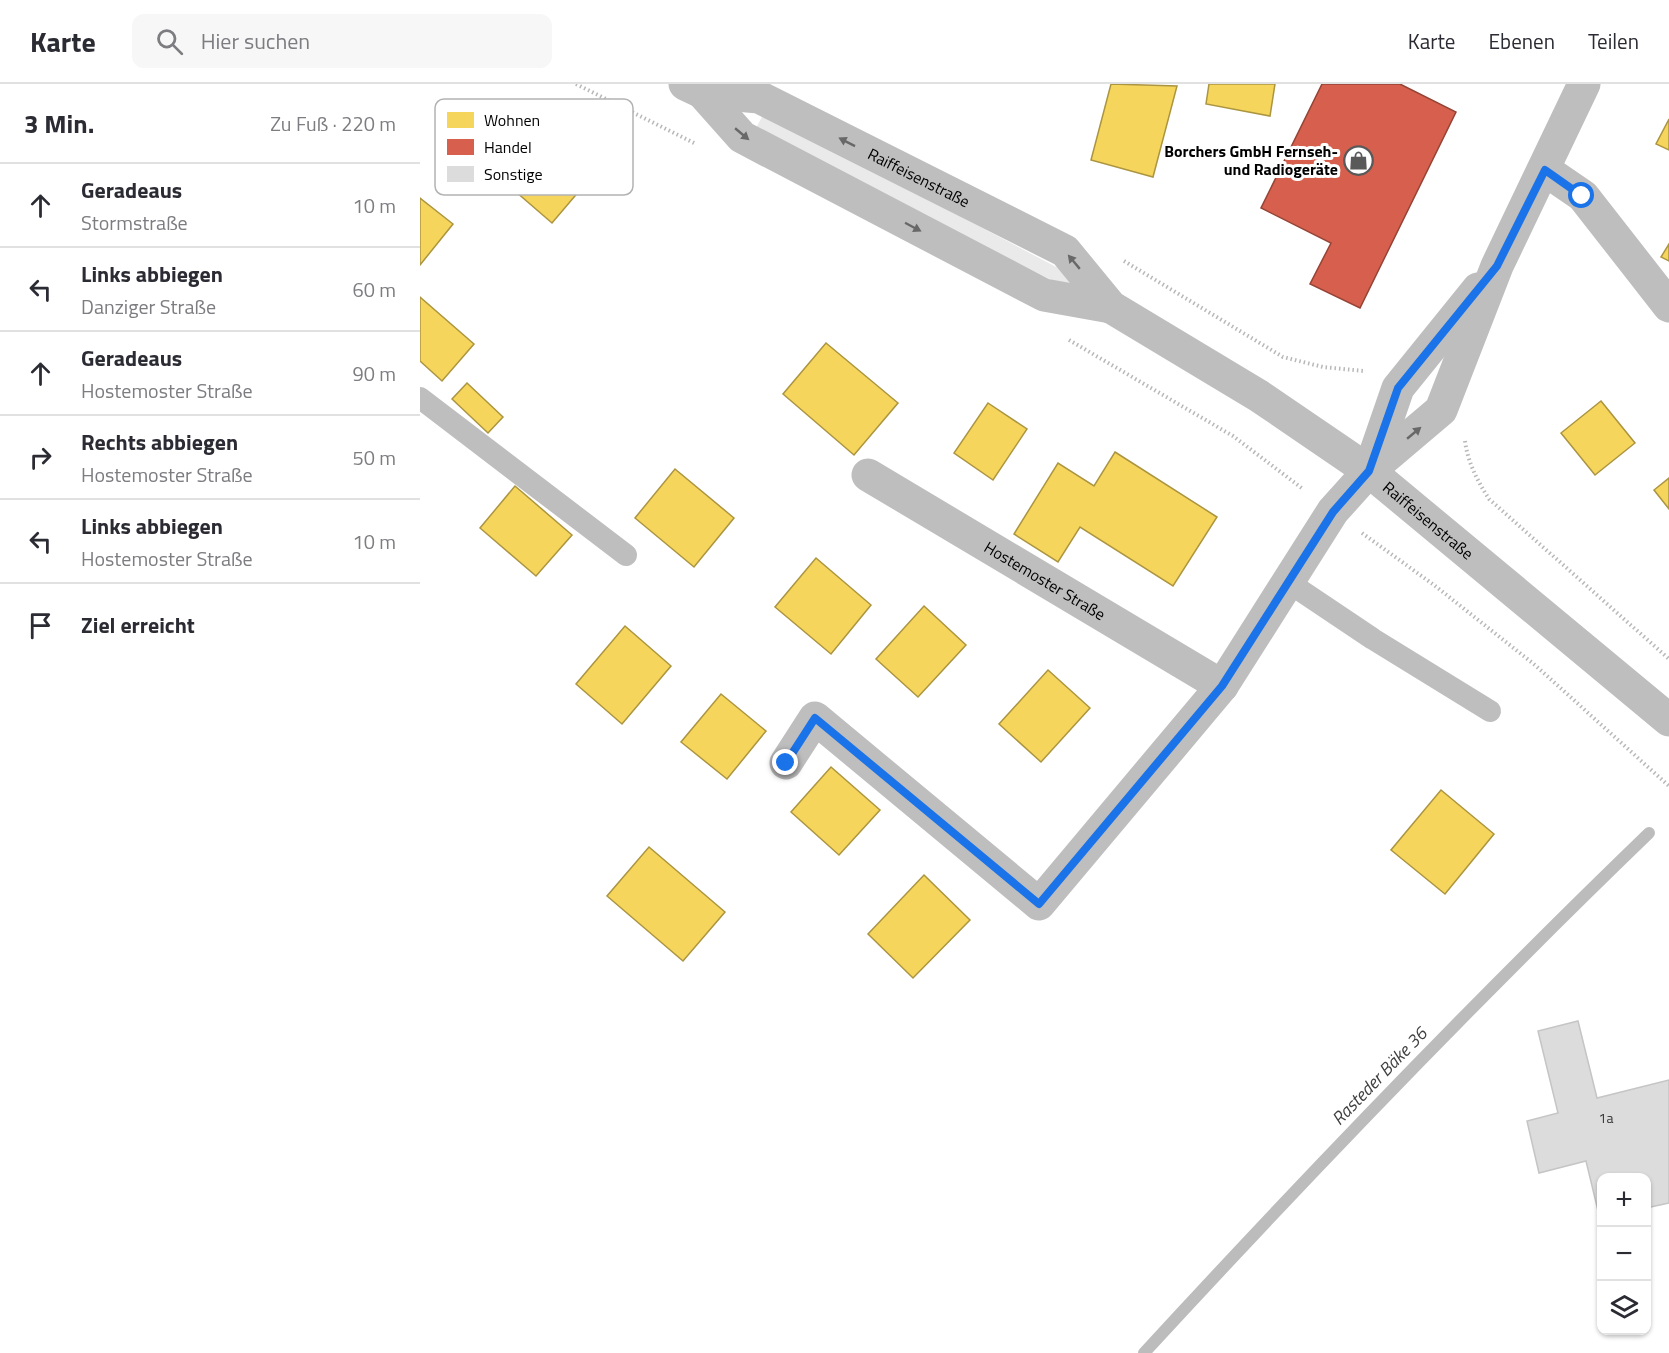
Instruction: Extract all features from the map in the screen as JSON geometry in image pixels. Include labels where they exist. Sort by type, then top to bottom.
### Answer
[{"type":"street","points":[[786,763],[815,718],[1039,904],[1222,686],[1333,512],[1369,471],[1441,410],[1497,266],[1545,170],[1584,84]]},
{"type":"street","name":"Raiffeisenstraße","points":[[694,88],[742,137],[773,154],[1044,296],[1111,307]]},
{"type":"street","name":"Raiffeisenstraße","points":[[694,88],[759,98],[1065,251],[1111,307],[1259,396],[1369,471],[1669,720]]},
{"type":"street","points":[[1545,170],[1582,196],[1669,306]]},
{"type":"street","points":[[1369,471],[1398,388],[1497,266]]},
{"type":"street","name":"Hostemoster Straße","points":[[868,475],[1222,686]]},
{"type":"lane","points":[[420,398],[626,555]]},
{"type":"lane","points":[[1288,582],[1490,711]]},
{"type":"path","points":[[1441,410],[1458,419],[1474,476],[1489,499],[1669,659]]},
{"type":"path","points":[[1233,436],[1434,585],[1535,665],[1669,786]]},
{"type":"shaded area","points":[[764,113],[1079,279],[1077,293],[755,130]]},
{"type":"building: Wohnen","points":[[1111,84],[1177,86],[1153,177],[1091,160]]},
{"type":"building: Wohnen","points":[[1209,84],[1275,84],[1270,116],[1206,104]]},
{"type":"building: Wohnen","points":[[1669,119],[1669,150],[1656,144]]},
{"type":"building: Wohnen","points":[[520,195],[576,195],[552,223]]},
{"type":"building: Wohnen","points":[[420,198],[453,224],[420,265]]},
{"type":"building: Wohnen","points":[[1669,244],[1669,261],[1661,257]]},
{"type":"building: Wohnen","points":[[420,297],[474,344],[442,381],[420,361]]},
{"type":"building: Wohnen","points":[[826,343],[898,403],[854,455],[783,394]]},
{"type":"building: Wohnen","points":[[467,383],[503,417],[488,433],[452,399]]},
{"type":"building: Wohnen","points":[[1601,401],[1635,443],[1595,475],[1561,433]]},
{"type":"building: Wohnen","points":[[988,403],[1027,429],[993,480],[954,453]]},
{"type":"building: Wohnen","points":[[1115,452],[1217,517],[1173,586],[1080,527],[1058,562],[1014,534],[1058,463],[1094,486]]},
{"type":"building: Wohnen","points":[[675,469],[734,518],[694,567],[635,518]]},
{"type":"building: Wohnen","points":[[1669,478],[1669,509],[1654,490]]},
{"type":"building: Wohnen","points":[[515,486],[572,535],[536,576],[480,528]]},
{"type":"building: Wohnen","points":[[816,558],[871,605],[831,654],[775,607]]},
{"type":"building: Wohnen","points":[[924,606],[966,645],[918,697],[876,659]]},
{"type":"building: Wohnen","points":[[625,626],[671,666],[622,724],[576,684]]},
{"type":"building: Wohnen","points":[[1048,670],[1090,708],[1041,762],[999,724]]},
{"type":"building: Wohnen","points":[[721,694],[766,731],[727,779],[681,742]]},
{"type":"building: Wohnen","points":[[831,767],[880,810],[839,855],[791,812]]},
{"type":"building: Wohnen","points":[[1441,790],[1494,834],[1445,894],[1391,850]]},
{"type":"building: Wohnen","points":[[649,847],[725,912],[683,961],[607,896]]},
{"type":"building: Wohnen","points":[[924,875],[970,920],[913,978],[868,934]]},
{"type":"building: Handel","name":"Borchers GmbH Fernseh- und Radiogeräte","points":[[1322,84],[1400,84],[1456,112],[1360,308],[1310,284],[1331,243],[1261,208]]},
{"type":"building: Sonstige","points":[[1578,1021],[1597,1098],[1669,1080],[1669,1203],[1651,1207],[1651,1173],[1597,1173],[1597,1207],[1586,1161],[1539,1173],[1527,1121],[1558,1113],[1538,1031]]},
{"type":"waterway","name":"Rasteder Bäke 36","points":[[1144,1353],[1393,1089],[1649,833]]},
{"type":"place","name":"Borchers GmbH Fernseh- und Radiogeräte","points":[[1359,160]]},
{"type":"route","points":[[786,763],[815,718],[1039,904],[1222,686],[1333,512],[1369,471],[1398,388],[1497,266],[1545,170],[1582,196]]}]
